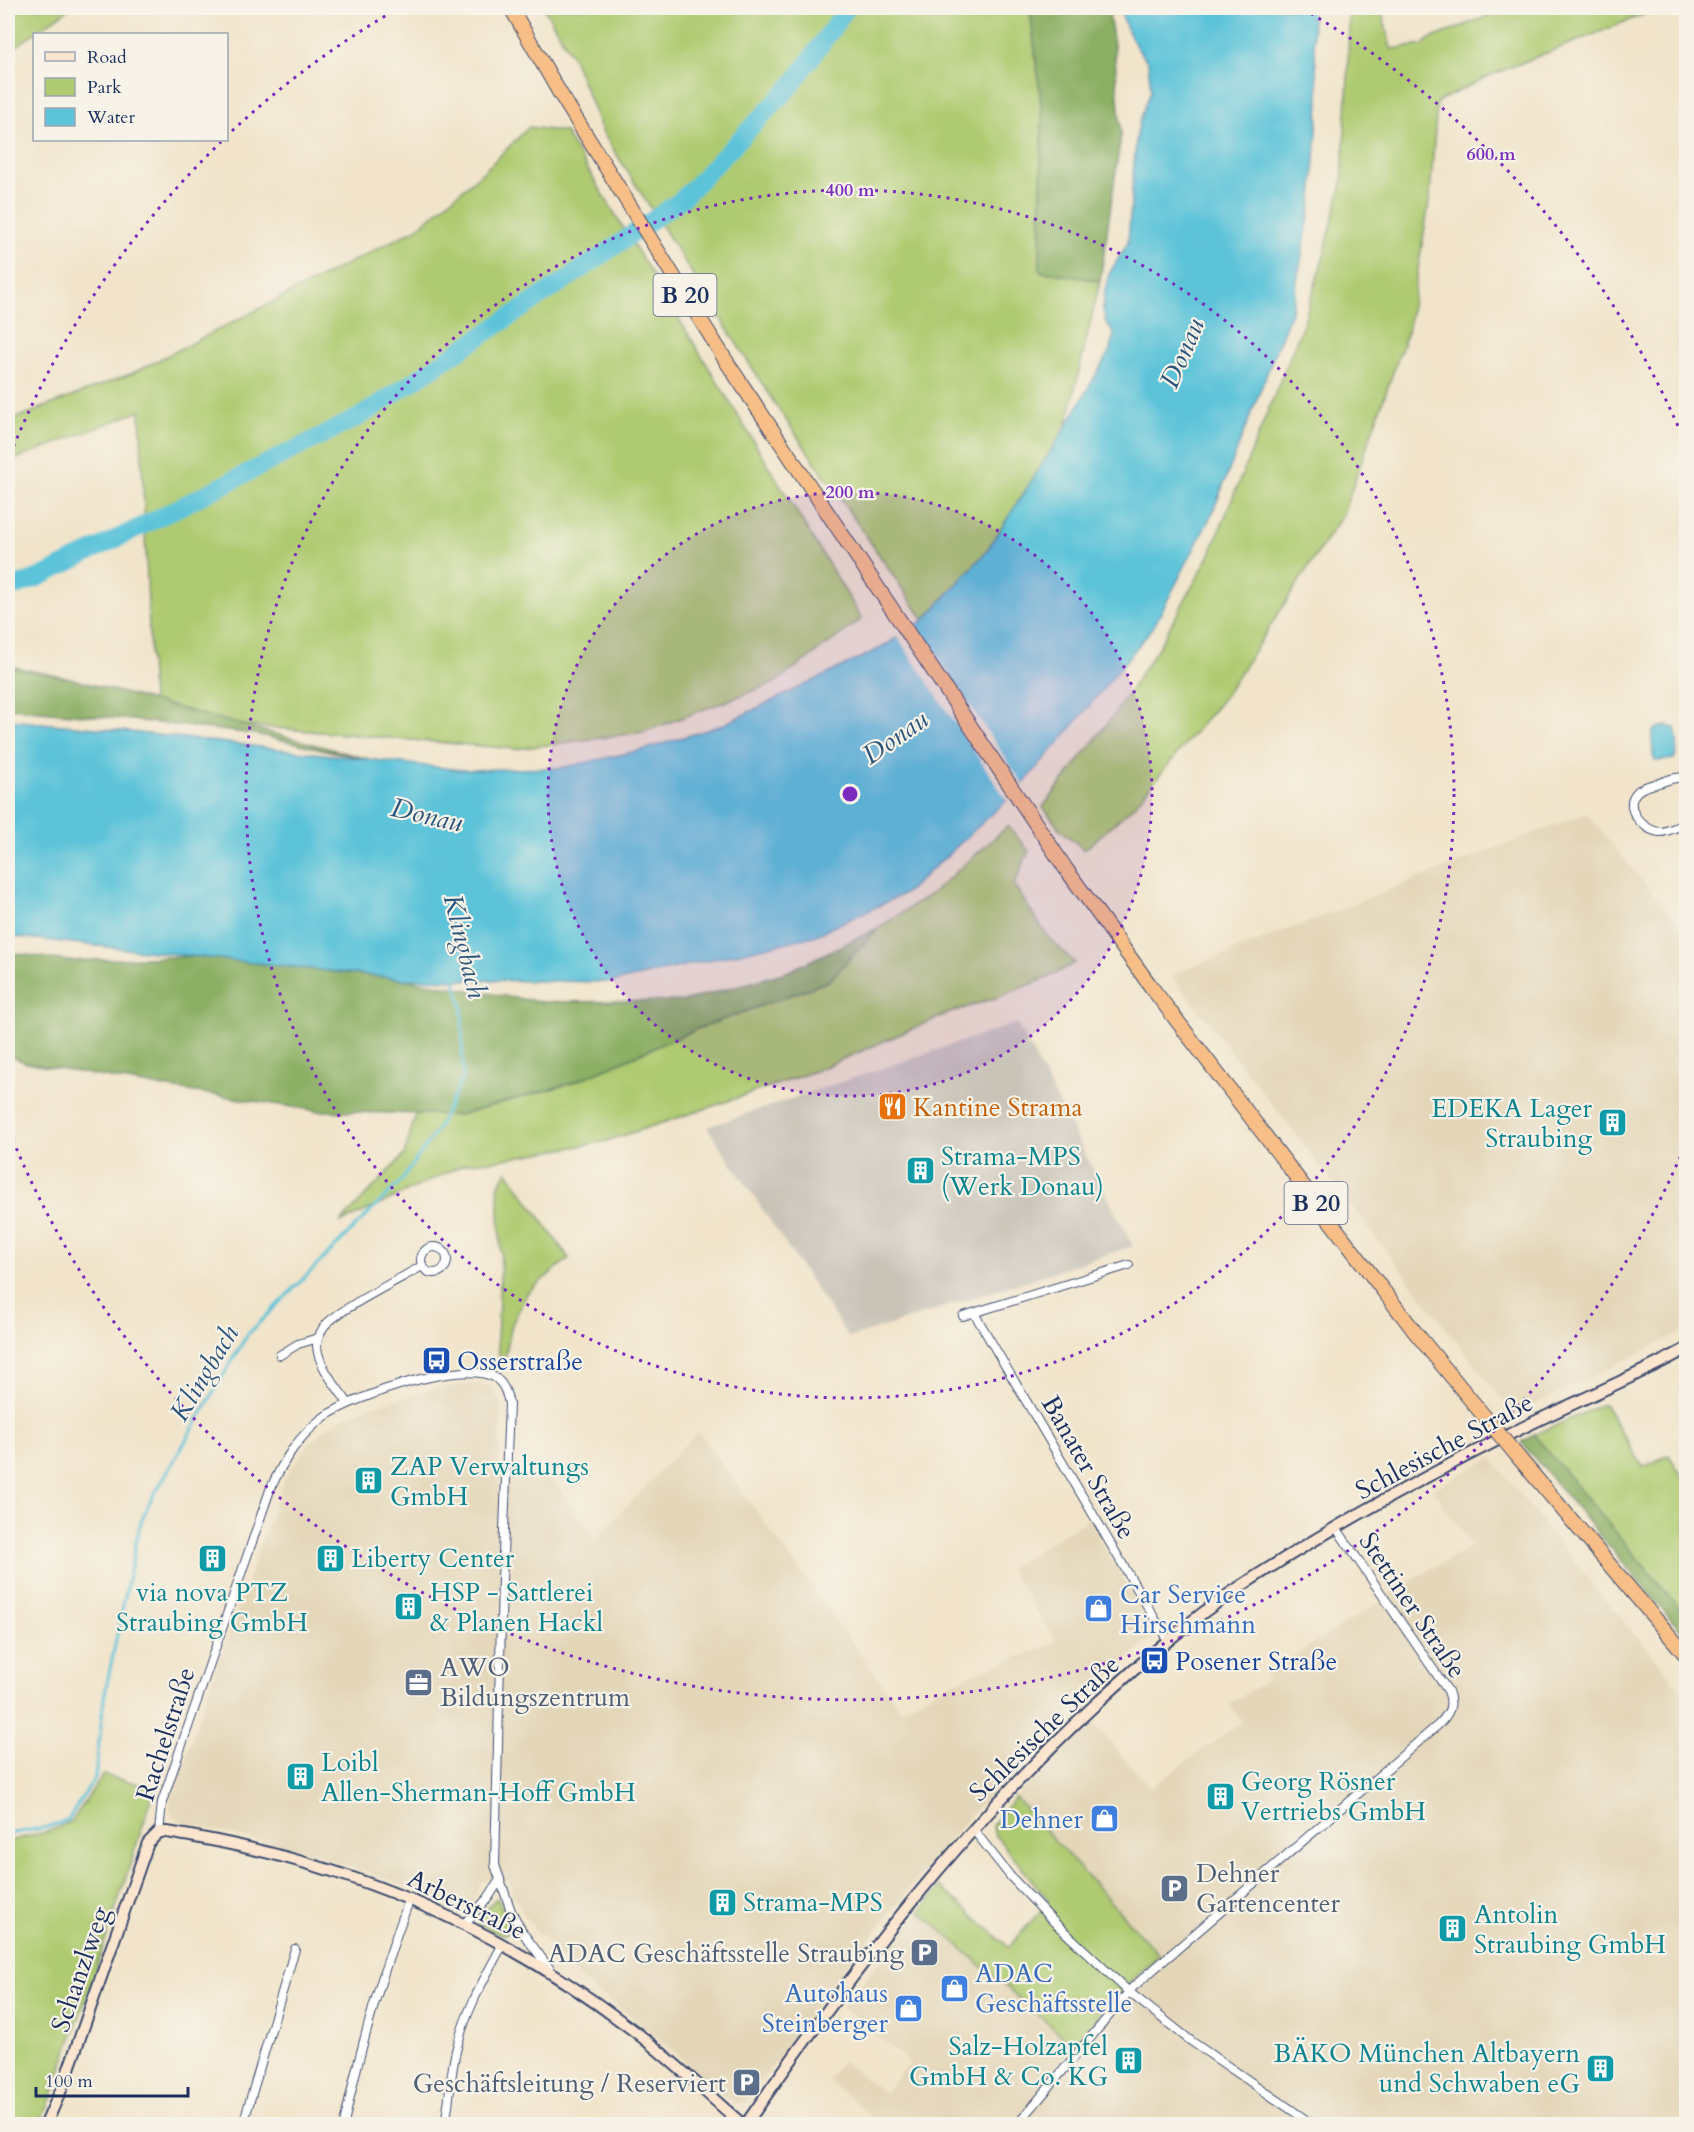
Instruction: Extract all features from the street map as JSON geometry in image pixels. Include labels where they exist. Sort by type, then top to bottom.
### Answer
[{"type":"highway","name":"B 20","points":[[511,8],[558,90],[728,364],[1066,870],[1139,971],[1415,1332],[1686,1655]]},
{"type":"street","points":[[1686,778],[1677,777],[1642,788],[1635,793],[1632,804],[1636,817],[1645,827],[1653,830],[1663,832],[1686,823]]},
{"type":"street","points":[[963,1316],[1129,1265]]},
{"type":"street","points":[[348,1403],[325,1368],[317,1347],[323,1328],[342,1312],[422,1266]]},
{"type":"street","name":"Banater Straße","points":[[974,1313],[1168,1641]]},
{"type":"street","points":[[280,1355],[298,1344],[318,1338]]},
{"type":"street","name":"Schlesische Straße","points":[[744,2124],[841,1990],[973,1829],[1008,1790],[1080,1719],[1168,1641],[1240,1587],[1336,1529],[1489,1445],[1621,1383],[1686,1349]]},
{"type":"street","name":"Rachelstraße","points":[[159,1832],[162,1802],[270,1490],[291,1450],[324,1418],[348,1403],[375,1392],[405,1384],[457,1373],[476,1373],[494,1377],[501,1383],[507,1391],[510,1404],[495,1839],[495,1865],[499,1881]]},
{"type":"street","name":"Stettiner Straße","points":[[1129,1992],[1445,1718],[1450,1711],[1451,1698],[1448,1691],[1336,1529]]},
{"type":"street","points":[[973,1829],[1010,1876],[1054,1922],[1129,1992],[1191,2041],[1312,2124]]},
{"type":"street","name":"Arberstraße","points":[[159,1832],[208,1839],[300,1860],[410,1898],[464,1924],[552,1972],[613,2015],[652,2045],[744,2124]]},
{"type":"street","name":"Schanzlweg","points":[[46,2124],[64,2083],[148,1842],[159,1832]]},
{"type":"street","points":[[464,1924],[488,1898],[499,1881]]},
{"type":"street","points":[[499,1881],[510,1911],[552,1972]]},
{"type":"street","points":[[344,2124],[382,1974],[410,1898]]},
{"type":"street","points":[[448,2124],[456,2053],[462,2030],[480,1986],[503,1944]]},
{"type":"street","points":[[243,2124],[295,1949]]},
{"type":"street","points":[[1018,2124],[1129,1992]]},
{"type":"shaded area","points":[[1586,813],[1686,933],[1686,1330],[1514,1415],[1171,975]]},
{"type":"shaded area","points":[[1017,1023],[1133,1246],[849,1338],[707,1127]]},
{"type":"shaded area","points":[[477,1384],[493,1389],[501,1402],[499,1472],[548,1473],[595,1540],[698,1431],[901,1710],[948,1684],[1057,1642],[1008,1568],[1089,1519],[1155,1635],[1090,1693],[1007,1775],[968,1818],[850,1963],[745,2103],[735,2104],[724,2096],[651,2032],[579,1978],[528,1921],[513,1894],[509,1881],[482,1881],[471,1905],[461,1910],[454,1909],[389,1880],[308,1853],[180,1822],[172,1815],[169,1805],[210,1686],[275,1503],[284,1480],[295,1463],[309,1444],[325,1429],[342,1418],[370,1406],[445,1387]]},
{"type":"shaded area","points":[[1491,1458],[1602,1596],[1686,1695],[1686,2124],[877,2124],[855,2101],[828,2080],[842,2061],[884,2093],[910,2063],[842,2007],[919,1912],[1074,2045],[1109,2003],[1159,1955],[1015,1797],[1093,1723],[1150,1788],[1242,1722],[1229,1704],[1268,1680],[1265,1674],[1393,1591],[1472,1546],[1433,1489]]},
{"type":"green space","points":[[8,8],[70,8],[33,33],[8,52]]},
{"type":"green space","points":[[544,8],[1030,8],[1042,111],[1040,271],[1100,281],[1066,427],[986,552],[924,620],[775,404],[603,133],[573,58]]},
{"type":"green space","points":[[1030,8],[1108,8],[1114,44],[1121,135],[1100,281],[1040,271],[1042,111]]},
{"type":"green space","points":[[1349,8],[1381,8],[1391,49],[1423,45],[1428,40],[1508,8],[1660,8],[1491,75],[1437,102],[1430,196],[1408,330],[1343,514],[1225,696],[1134,806],[1084,850],[1059,828],[1043,807],[1114,715],[1161,643],[1209,556],[1302,327],[1323,259],[1342,183]]},
{"type":"green space","points":[[529,127],[565,132],[862,619],[774,683],[644,732],[516,749],[240,725],[152,702],[140,411],[8,462],[8,421],[133,373],[416,229],[480,175]]},
{"type":"green space","points":[[8,666],[72,679],[387,764],[255,734],[8,708]]},
{"type":"green space","points":[[1008,826],[1029,851],[1014,885],[1048,937],[1075,963],[1049,977],[949,1013],[815,1071],[603,1142],[492,1161],[467,1163],[340,1223],[404,1155],[416,1113],[459,1115],[572,1083],[697,1029],[828,981],[878,928],[930,895]]},
{"type":"green space","points":[[878,928],[829,981],[697,1029],[572,1083],[459,1115],[319,1111],[27,1063],[8,1055],[8,952],[68,961],[194,956],[402,979],[541,1002],[684,1001],[787,972]]},
{"type":"green space","points":[[507,1171],[569,1258],[528,1292],[512,1324],[502,1371],[497,1341],[501,1258],[498,1187]]},
{"type":"green space","points":[[1604,1404],[1643,1467],[1669,1455],[1686,1483],[1686,1616],[1534,1435]]},
{"type":"green space","points":[[1534,1435],[1686,1616],[1686,1637],[1521,1442]]},
{"type":"green space","points":[[103,1775],[155,1788],[93,1978],[48,2106],[38,2124],[8,2124],[8,1841],[50,1831],[72,1821]]},
{"type":"green space","points":[[1015,1797],[1159,1955],[1109,2003],[1073,2045],[920,1912],[940,1887],[1009,1947],[1049,1901],[995,1835],[992,1826]]},
{"type":"green space","points":[[495,1899],[498,1899],[511,1926],[505,1934],[496,1933],[478,1923]]},
{"type":"water","name":"Donau","points":[[1119,8],[1311,8],[1319,102],[1312,201],[1292,309],[1212,514],[1154,626],[1018,790],[906,893],[814,936],[614,982],[402,979],[8,936],[8,720],[462,770],[561,768],[646,749],[722,725],[881,648],[924,620],[986,552],[1066,427],[1110,350],[1114,334],[1106,323],[1103,309],[1105,290],[1109,274],[1128,243],[1136,139],[1151,90],[1148,62],[1137,48]]},
{"type":"water","points":[[1666,726],[1675,728],[1676,755],[1674,759],[1656,761],[1653,757],[1652,733],[1657,728]]},
{"type":"pier","points":[[914,623],[1025,787],[1009,803],[896,635]]},
{"type":"waterway","points":[[8,589],[40,577],[361,416],[597,259],[682,199],[792,85],[847,8]]},
{"type":"waterway","name":"Klingbach","points":[[8,1834],[48,1827],[68,1820],[95,1778],[104,1698],[139,1528],[147,1507],[247,1335],[401,1181],[437,1130],[463,1078],[462,1006],[454,977]]},
{"type":"place","name":"Kantine Strama","points":[[892,1107]]},
{"type":"place","name":"EDEKA Lager Straubing","points":[[1613,1123]]},
{"type":"place","name":"Strama-MPS (Werk Donau)","points":[[920,1171]]},
{"type":"place","name":"Osserstraße","points":[[436,1361]]},
{"type":"place","name":"ZAP Verwaltungs GmbH","points":[[369,1481]]},
{"type":"place","name":"via nova PTZ Straubing GmbH","points":[[212,1558]]},
{"type":"place","name":"Liberty Center","points":[[330,1558]]},
{"type":"place","name":"HSP - Sattlerei & Planen Hackl","points":[[409,1607]]},
{"type":"place","name":"Car Service Hirschmann","points":[[1099,1609]]},
{"type":"place","name":"Posener Straße","points":[[1154,1661]]},
{"type":"place","name":"AWO Bildungszentrum","points":[[419,1682]]},
{"type":"place","name":"Loibl Allen-Sherman-Hoff GmbH","points":[[300,1777]]},
{"type":"place","name":"Georg Rösner Vertriebs GmbH","points":[[1220,1796]]},
{"type":"place","name":"Dehner","points":[[1104,1819]]},
{"type":"place","name":"Dehner Gartencenter","points":[[1175,1888]]},
{"type":"place","name":"Strama-MPS","points":[[722,1902]]},
{"type":"place","name":"Antolin Straubing GmbH","points":[[1453,1929]]},
{"type":"place","name":"ADAC Geschäftsstelle Straubing","points":[[925,1953]]},
{"type":"place","name":"ADAC Geschäftsstelle","points":[[954,1988]]},
{"type":"place","name":"Autohaus Steinberger","points":[[909,2008]]},
{"type":"place","name":"Salz-Holzapfel GmbH & Co. KG","points":[[1129,2061]]},
{"type":"place","name":"BÄKO München Altbayern und Schwaben eG","points":[[1601,2068]]},
{"type":"place","name":"Geschäftsleitung / Reserviert","points":[[747,2083]]}]
